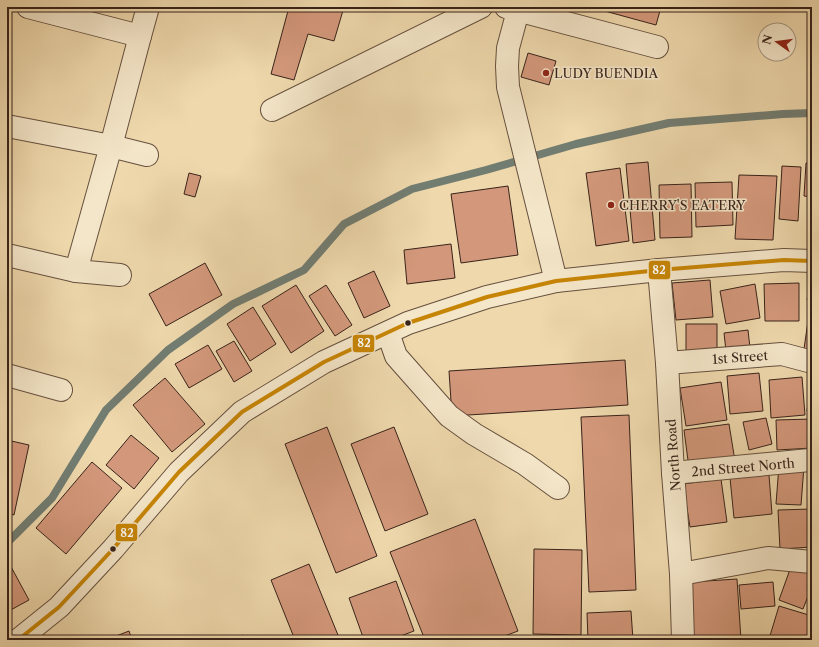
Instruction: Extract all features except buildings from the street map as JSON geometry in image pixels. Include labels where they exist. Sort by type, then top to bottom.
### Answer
[{"type":"street","points":[[28,7],[140,36]]},
{"type":"street","points":[[76,271],[148,7]]},
{"type":"street","points":[[272,110],[481,7]]},
{"type":"street","points":[[556,281],[508,87],[506,66],[514,8],[550,13],[657,47]]},
{"type":"street","points":[[7,126],[111,146],[147,155]]},
{"type":"street","points":[[7,255],[76,271],[120,275]]},
{"type":"street","points":[[18,640],[59,607],[179,472],[242,412],[324,362],[408,323],[486,298],[556,281],[659,270],[784,260],[812,261]]},
{"type":"street","name":"North Road","points":[[659,270],[667,363],[673,473],[682,574],[683,640]]},
{"type":"street","points":[[388,333],[396,356],[449,416],[474,434],[525,464],[558,488]]},
{"type":"street","name":"1st Street","points":[[667,363],[782,354],[812,362]]},
{"type":"street","points":[[7,375],[62,390]]},
{"type":"street","name":"2nd Street North","points":[[673,473],[812,461]]},
{"type":"street","points":[[682,574],[768,558],[812,562]]},
{"type":"waterway","points":[[7,543],[52,498],[106,410],[168,350],[233,304],[304,270],[344,224],[412,189],[486,170],[576,144],[669,123],[812,113]]},
{"type":"transit line","name":"82","points":[[18,640],[59,607],[113,549],[179,472],[242,412],[324,362],[408,323],[487,297],[556,281],[659,270],[784,260],[812,261]]},
{"type":"place","name":"LUDY BUENDIA","points":[[546,73]]},
{"type":"place","name":"CHERRY'S EATERY","points":[[611,205]]}]
